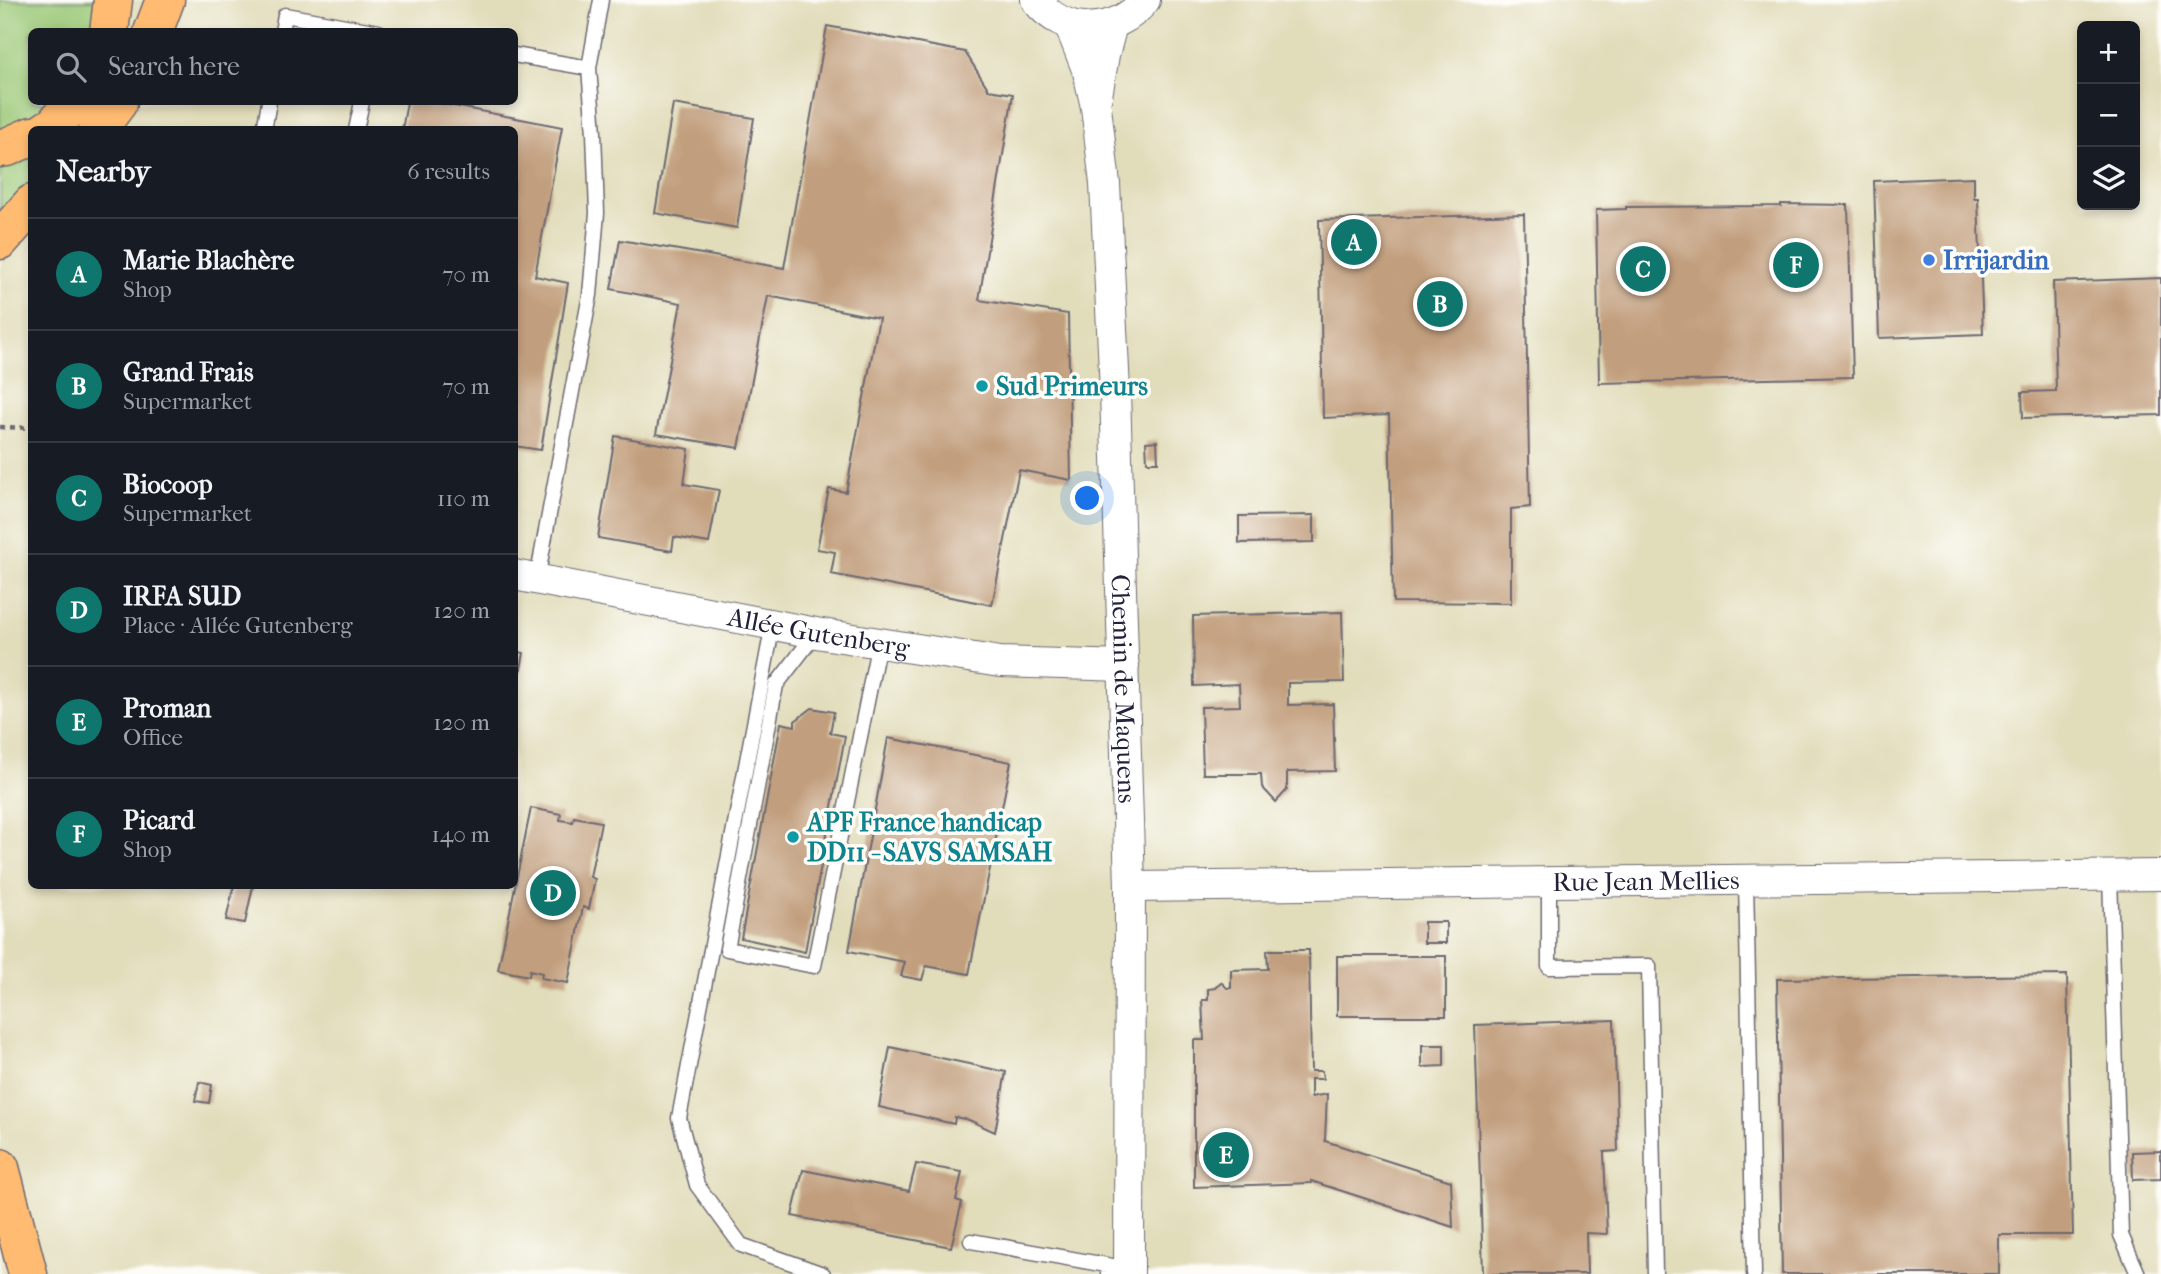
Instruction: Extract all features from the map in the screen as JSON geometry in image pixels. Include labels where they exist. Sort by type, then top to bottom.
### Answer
[{"type":"main road","points":[[109,28],[113,0]]},
{"type":"main road","points":[[154,28],[165,0]]},
{"type":"main road","points":[[54,126],[71,105]]},
{"type":"main road","points":[[100,126],[116,105]]},
{"type":"main road","points":[[0,148],[28,138]]},
{"type":"main road","points":[[0,240],[28,208]]},
{"type":"main road","points":[[0,1168],[28,1274]]},
{"type":"street","points":[[1036,3],[1070,26],[1087,29],[1112,25],[1126,18],[1145,0]]},
{"type":"street","name":"Chemin de Maquens","points":[[1096,107],[1104,55],[1112,25]]},
{"type":"street","name":"Chemin de Maquens","points":[[1070,26],[1088,72],[1096,107],[1106,198],[1130,887],[1122,1272]]},
{"type":"street","name":"Allée Gutenberg","points":[[526,577],[816,633],[1000,662],[1124,666]]},
{"type":"street","name":"Rue Jean Mellies","points":[[1130,887],[2161,875]]},
{"type":"lane","points":[[526,577],[590,295],[597,213],[589,68],[601,0]]},
{"type":"lane","points":[[283,28],[285,15],[360,28]]},
{"type":"lane","points":[[518,56],[589,68]]},
{"type":"lane","points":[[265,126],[268,105]]},
{"type":"lane","points":[[357,126],[361,105]]},
{"type":"lane","points":[[773,624],[679,1118],[697,1185],[741,1245],[822,1274]]},
{"type":"lane","points":[[816,633],[776,685],[727,949],[814,966],[879,642]]},
{"type":"lane","points":[[2110,876],[2121,1235],[2138,1274]]},
{"type":"lane","points":[[1746,880],[1754,1274]]},
{"type":"lane","points":[[1549,882],[1549,967],[1649,966],[1655,1274]]},
{"type":"lane","points":[[971,1241],[1122,1272]]},
{"type":"path","points":[[0,427],[28,428]]},
{"type":"shaded area","points":[[0,0],[2161,0],[2161,1274],[0,1274]]},
{"type":"green space","points":[[0,0],[97,0],[94,28],[28,28],[28,105],[50,105],[39,115],[0,136]]},
{"type":"green space","points":[[28,158],[28,189],[0,222],[0,167],[18,164]]},
{"type":"building","points":[[827,26],[965,52],[989,90],[1013,94],[979,300],[1068,314],[1071,480],[1019,470],[992,605],[831,574],[835,552],[817,549],[829,489],[846,492],[879,318],[768,296],[739,448],[656,434],[681,303],[611,289],[620,240],[784,268]]},
{"type":"building","points":[[673,104],[754,118],[737,228],[655,213]]},
{"type":"building","points":[[406,105],[449,105],[562,127],[535,276],[568,283],[541,450],[518,447],[518,126],[403,126]]},
{"type":"building","points":[[1974,177],[1974,198],[1978,198],[1983,334],[1879,338],[1874,181]]},
{"type":"building","points":[[1781,204],[1848,205],[1853,377],[1599,383],[1596,210]]},
{"type":"building","points":[[1524,214],[1530,507],[1511,509],[1511,603],[1393,602],[1389,415],[1323,418],[1319,220]]},
{"type":"building","points":[[2161,278],[2161,415],[2023,418],[2022,392],[2056,391],[2053,282]]},
{"type":"building","points":[[615,436],[689,449],[684,484],[719,490],[709,543],[674,537],[672,551],[598,538]]},
{"type":"building","points":[[1157,441],[1158,462],[1147,462],[1146,442]]},
{"type":"building","points":[[1314,515],[1314,542],[1239,543],[1239,516]]},
{"type":"building","points":[[1342,612],[1344,682],[1288,683],[1288,705],[1333,704],[1335,771],[1287,772],[1287,790],[1276,802],[1262,787],[1261,774],[1203,774],[1201,707],[1240,706],[1239,684],[1194,686],[1193,616]]},
{"type":"building","points":[[518,652],[524,653],[518,684]]},
{"type":"building","name":"APF France handicap DD11 - SAVS SAMSAH","points":[[812,708],[834,712],[830,733],[845,736],[805,952],[741,938],[781,723],[795,726],[795,721]]},
{"type":"building","points":[[888,738],[1011,762],[969,974],[926,966],[922,980],[901,976],[905,962],[849,951]]},
{"type":"building","points":[[531,808],[561,814],[560,820],[573,822],[574,817],[601,822],[590,877],[595,879],[589,909],[583,907],[568,983],[541,978],[542,973],[530,970],[529,976],[498,970],[514,889],[518,889],[518,872]]},
{"type":"building","points":[[233,889],[252,889],[245,923],[226,920]]},
{"type":"building","points":[[1424,922],[1446,922],[1446,943],[1424,943]]},
{"type":"building","points":[[1267,950],[1309,950],[1311,1071],[1322,1071],[1323,1079],[1311,1079],[1311,1097],[1327,1094],[1325,1141],[1451,1181],[1453,1227],[1311,1181],[1194,1187],[1194,1040],[1204,1040],[1202,1000],[1208,1000],[1208,989],[1215,988],[1221,982],[1231,988],[1231,970],[1268,969]]},
{"type":"building","points":[[1337,956],[1446,956],[1446,1016],[1337,1016]]},
{"type":"building","points":[[2067,975],[2073,1235],[1999,1235],[1999,1274],[1782,1274],[1777,979]]},
{"type":"building","points":[[1614,1020],[1618,1151],[1604,1152],[1607,1234],[1586,1233],[1587,1274],[1483,1274],[1475,1025]]},
{"type":"building","points":[[1422,1045],[1444,1045],[1444,1066],[1422,1067]]},
{"type":"building","points":[[890,1047],[1006,1072],[995,1132],[969,1120],[955,1117],[954,1124],[879,1107]]},
{"type":"building","points":[[199,1082],[212,1085],[209,1103],[195,1101]]},
{"type":"building","points":[[2161,1151],[2161,1179],[2133,1180],[2132,1152]]},
{"type":"building","points":[[916,1164],[962,1172],[956,1200],[962,1202],[951,1247],[792,1216],[803,1170],[909,1191]]},
{"type":"place","name":"Marie Blachère","points":[[1354,242]]},
{"type":"place","name":"Irrijardin","points":[[1929,260]]},
{"type":"place","name":"Picard","points":[[1796,265]]},
{"type":"place","name":"Biocoop","points":[[1643,269]]},
{"type":"place","name":"Grand Frais","points":[[1440,304]]},
{"type":"place","name":"Sud Primeurs","points":[[982,386]]},
{"type":"place","name":"APF France handicap DD11 - SAVS SAMSAH","points":[[793,837]]},
{"type":"place","name":"IRFA SUD","points":[[553,893]]},
{"type":"place","name":"Proman","points":[[1226,1155]]}]
